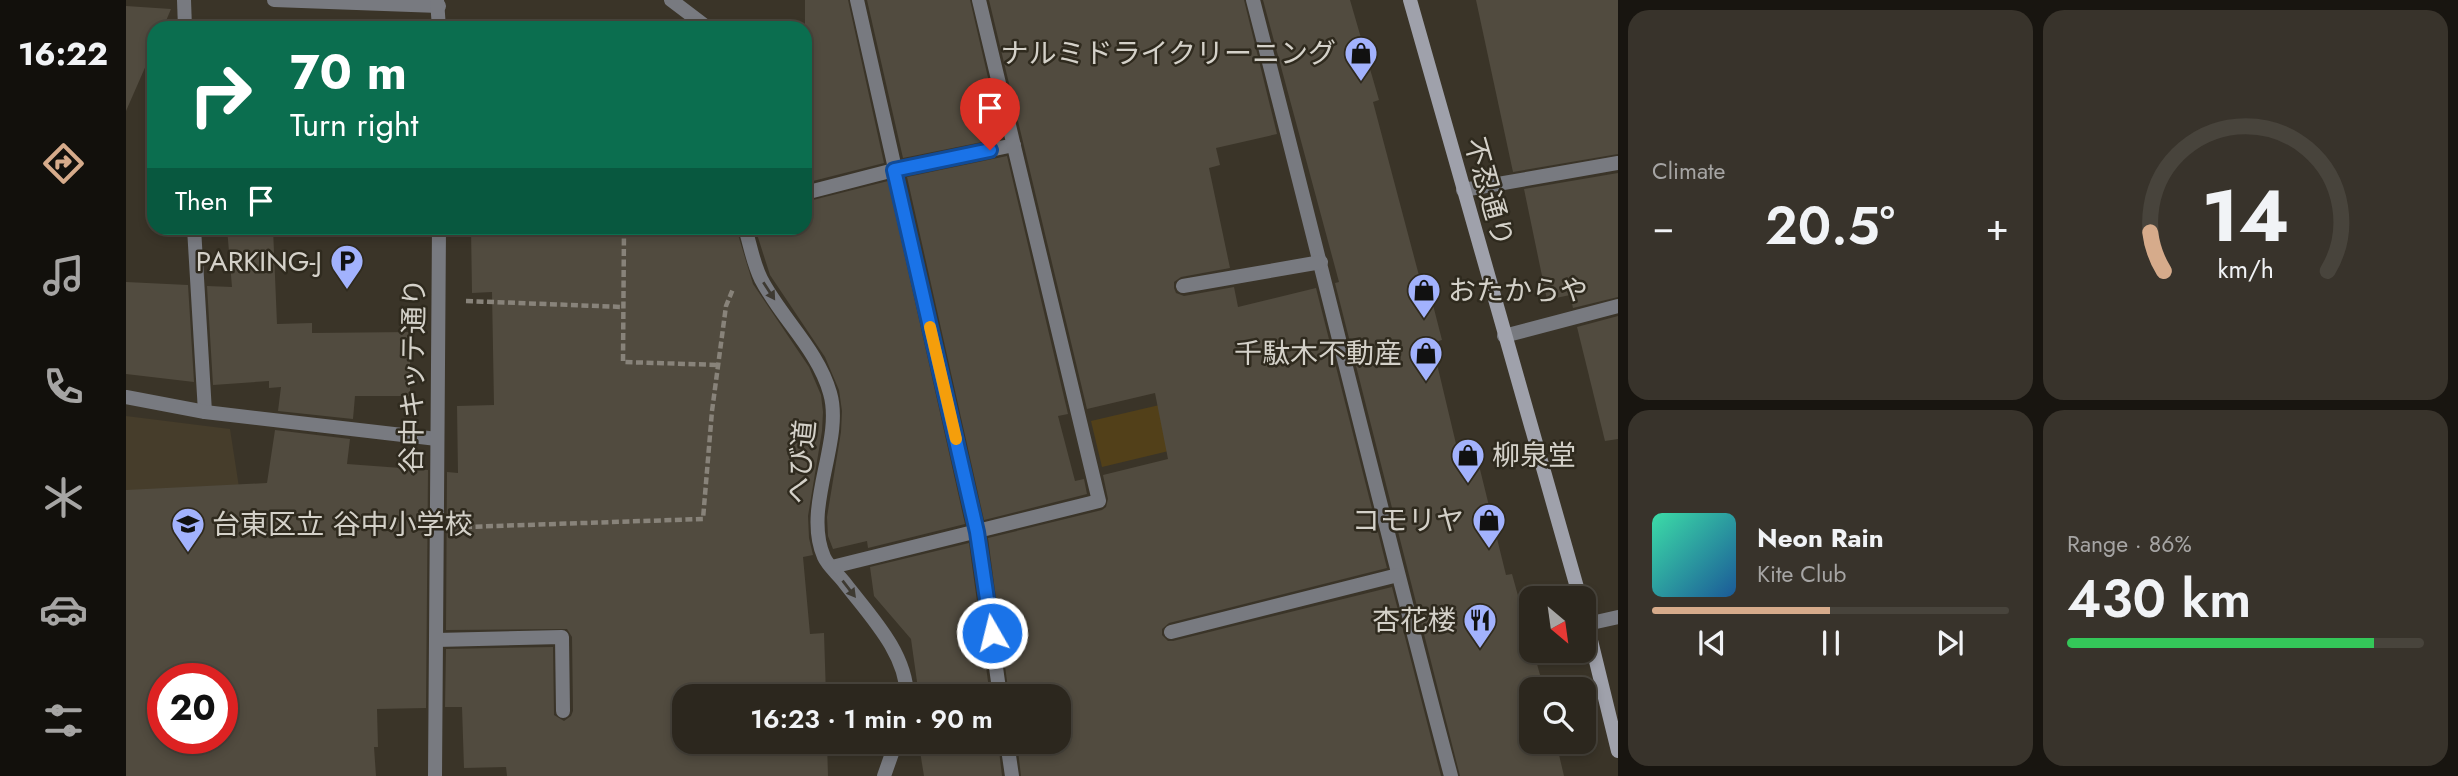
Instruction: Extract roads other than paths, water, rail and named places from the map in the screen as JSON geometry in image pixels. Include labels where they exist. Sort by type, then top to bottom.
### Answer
[{"type":"main road","name":"不忍通り","points":[[1410,0],[1577,586]]},
{"type":"main road","points":[[1596,660],[1618,751]]},
{"type":"street","points":[[184,0],[185,21]]},
{"type":"street","points":[[274,0],[438,3],[439,21]]},
{"type":"street","points":[[671,0],[699,21]]},
{"type":"street","points":[[857,0],[977,532],[998,684]]},
{"type":"street","points":[[832,567],[1098,501],[979,0]]},
{"type":"street","points":[[1253,0],[1451,776]]},
{"type":"street","points":[[812,191],[894,170],[1014,145]]},
{"type":"street","points":[[1463,190],[1618,163]]},
{"type":"street","points":[[194,235],[205,412]]},
{"type":"street","name":"谷中キッテ通り","points":[[435,776],[439,235]]},
{"type":"street","name":"へび道","points":[[748,235],[760,278],[812,355],[831,394],[829,451],[818,502],[820,540],[825,558],[896,654],[907,684]]},
{"type":"street","points":[[1184,286],[1321,262]]},
{"type":"street","points":[[1504,336],[1618,306]]},
{"type":"street","points":[[126,397],[205,412],[437,439]]},
{"type":"street","points":[[1171,632],[1398,575]]},
{"type":"street","points":[[1596,618],[1618,617]]},
{"type":"street","points":[[436,640],[562,637],[563,711]]},
{"type":"street","points":[[884,776],[892,754]]},
{"type":"street","points":[[1009,754],[1012,776]]},
{"type":"place","name":"ナルミドライクリーニング","points":[[1361,83]]},
{"type":"place","name":"PARKING-J","points":[[347,291]]},
{"type":"place","name":"おたからや","points":[[1424,320]]},
{"type":"place","name":"千駄木不動産","points":[[1426,383]]},
{"type":"place","name":"柳泉堂","points":[[1468,485]]},
{"type":"place","name":"コモリヤ","points":[[1489,550]]},
{"type":"place","name":"台東区立 谷中小学校","points":[[188,554]]},
{"type":"place","name":"杏花楼","points":[[1480,650]]}]
